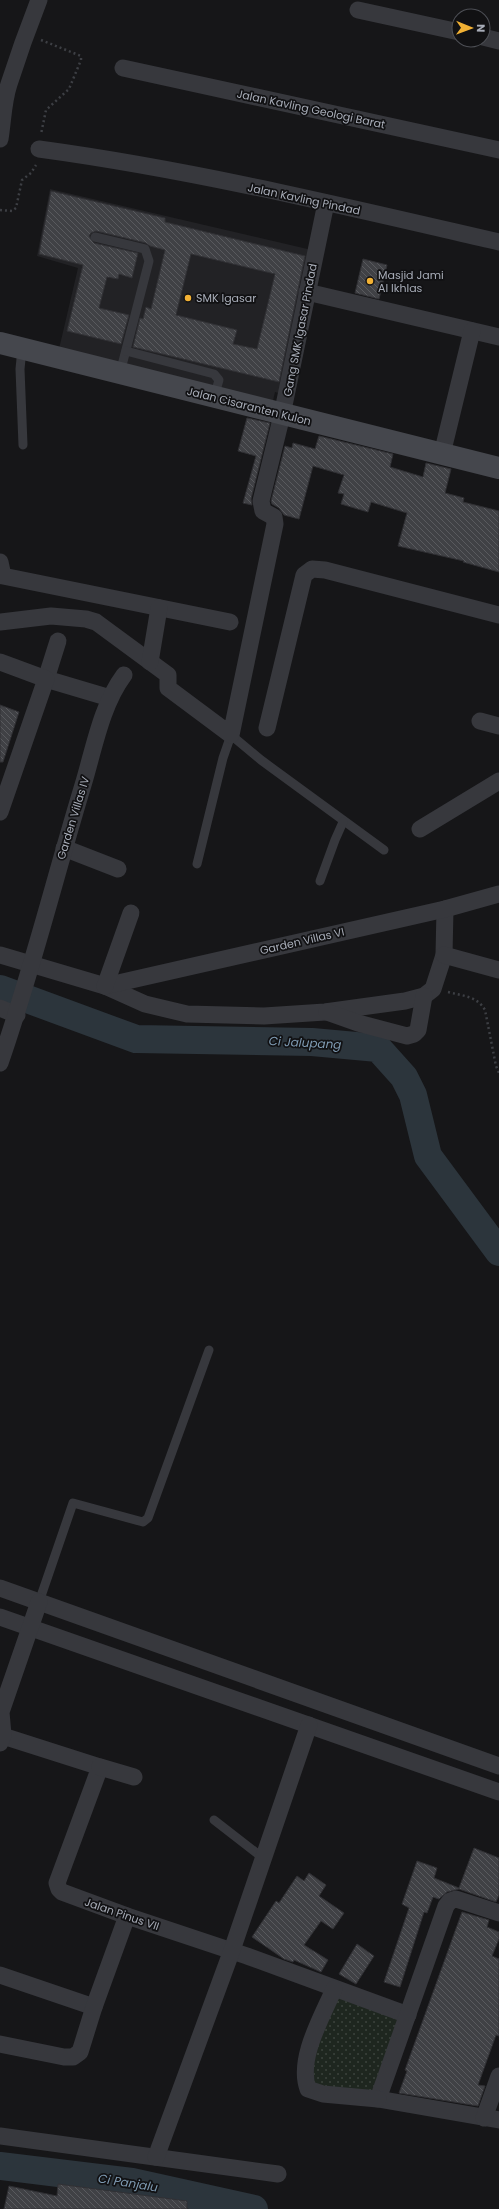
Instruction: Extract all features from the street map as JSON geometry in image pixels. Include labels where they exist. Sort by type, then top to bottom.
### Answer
[{"type":"main road","name":"Jalan Cisaranten Kulon","points":[[0,343],[282,415],[499,468]]},
{"type":"street","points":[[0,139],[9,85],[25,34],[39,0]]},
{"type":"street","points":[[358,10],[451,30]]},
{"type":"street","name":"Jalan Kavling Geologi Barat","points":[[123,68],[499,150]]},
{"type":"street","name":"Jalan Kavling Pindad","points":[[39,149],[109,159],[326,202],[499,242]]},
{"type":"street","name":"Gang SMK Igasar Pindad","points":[[231,735],[275,524],[274,516],[263,511],[261,507],[282,415],[326,202]]},
{"type":"street","points":[[307,292],[499,337]]},
{"type":"street","points":[[442,454],[472,331]]},
{"type":"street","points":[[268,728],[304,574],[312,569],[325,570],[499,615]]},
{"type":"street","points":[[1,571],[159,608],[230,622]]},
{"type":"street","points":[[150,662],[159,608]]},
{"type":"street","points":[[0,622],[51,616],[86,619],[96,622],[168,675],[168,688],[231,735]]},
{"type":"street","points":[[0,812],[58,642]]},
{"type":"street","points":[[0,662],[46,679],[110,698]]},
{"type":"street","name":"Garden Villas IV","points":[[0,1063],[31,969],[64,848],[110,698],[124,675]]},
{"type":"street","points":[[480,721],[499,726]]},
{"type":"street","points":[[420,829],[499,781]]},
{"type":"street","points":[[64,848],[118,869]]},
{"type":"street","name":"Garden Villas VI","points":[[105,986],[445,909],[499,894]]},
{"type":"street","points":[[325,1012],[358,1024],[407,1036],[414,1034],[418,1030],[429,993],[444,956],[445,909]]},
{"type":"street","points":[[105,986],[131,913]]},
{"type":"street","points":[[0,955],[31,969],[105,986],[145,1004],[187,1014],[264,1016],[325,1012],[405,1000],[429,993]]},
{"type":"street","points":[[444,956],[499,970]]},
{"type":"street","points":[[0,1008],[18,1011]]},
{"type":"street","points":[[0,1588],[499,1766]]},
{"type":"street","points":[[39,1602],[0,1712],[1,1738],[134,1777]]},
{"type":"street","points":[[0,1616],[499,1792]]},
{"type":"street","points":[[305,1697],[309,1725]]},
{"type":"street","points":[[156,2157],[232,1950],[309,1725],[329,1705]]},
{"type":"street","name":"Jalan Pinus VII","points":[[100,1767],[57,1883],[62,1892],[127,1916],[232,1950],[334,1989],[408,2015]]},
{"type":"street","points":[[378,2099],[446,1906],[450,1901],[456,1900],[499,1913]]},
{"type":"street","points":[[0,2044],[64,2057],[72,2057],[80,2052],[94,2007],[127,1916]]},
{"type":"street","points":[[0,1975],[94,2007]]},
{"type":"street","points":[[334,1989],[309,2047],[304,2080],[308,2089],[323,2094],[378,2099],[492,2119],[499,2076]]},
{"type":"street","points":[[0,2136],[278,2174]]},
{"type":"lane","points":[[95,237],[146,249],[148,255],[149,261],[120,373]]},
{"type":"lane","points":[[22,348],[20,369],[23,445]]},
{"type":"lane","points":[[126,351],[214,374],[219,380],[214,397]]},
{"type":"lane","points":[[197,864],[222,758],[231,735],[261,760],[343,822],[384,850]]},
{"type":"lane","points":[[320,881],[343,822]]},
{"type":"lane","points":[[39,1602],[73,1503],[143,1522],[148,1518],[209,1350]]},
{"type":"lane","points":[[214,1820],[263,1858]]},
{"type":"path","points":[[0,210],[12,211],[16,208],[22,180],[31,173],[35,167],[46,110],[69,89],[81,60],[81,56],[25,34]]},
{"type":"path","points":[[429,993],[475,998],[481,1002],[485,1010],[496,1066],[499,1073]]},
{"type":"shaded area","name":"SMK Igasar","points":[[50,189],[316,251],[285,395],[275,392],[272,405],[59,349],[78,268],[37,256]]},
{"type":"shaded area","points":[[336,1993],[404,2015],[375,2096],[309,2086],[312,2047]]},
{"type":"building","points":[[51,191],[165,218],[165,222],[305,256],[279,382],[133,347],[140,318],[143,319],[146,307],[151,309],[165,250],[150,246],[146,243],[96,231],[91,233],[89,236],[94,243],[138,253],[132,278],[119,274],[118,279],[107,277],[99,308],[129,315],[121,344],[67,331],[83,265],[39,254]],"holes":[[[191,254],[275,274],[257,349],[233,344],[237,330],[176,315]]]},
{"type":"building","name":"Masjid Jami Al Ikhlas","points":[[363,259],[387,265],[379,299],[355,293]]},
{"type":"building","points":[[247,418],[270,423],[251,499],[252,505],[243,503],[256,456],[238,451]]},
{"type":"building","points":[[319,436],[393,454],[390,467],[423,477],[426,463],[451,469],[445,493],[464,498],[463,502],[499,511],[499,572],[463,562],[464,561],[398,546],[407,513],[371,502],[368,512],[341,504],[344,494],[338,493],[344,475],[313,466],[299,519],[284,515],[279,508],[272,504],[271,501],[285,446],[292,448],[293,443],[315,449]]},
{"type":"building","points":[[0,705],[19,712],[3,762],[0,762]]},
{"type":"building","points":[[474,1848],[499,1858],[499,1895],[496,1902],[459,1889],[447,1892],[439,1899],[433,1897],[427,1913],[424,1912],[400,1987],[384,1982],[409,1908],[402,1904],[417,1861],[437,1868],[434,1878],[459,1888]]},
{"type":"building","points":[[309,1873],[326,1885],[319,1896],[344,1913],[333,1929],[321,1921],[304,1945],[328,1960],[321,1972],[294,1960],[293,1962],[284,1959],[252,1937],[276,1901],[279,1903],[297,1876],[304,1881]]},
{"type":"building","points":[[462,1912],[489,1920],[487,1927],[499,1932],[499,1939],[492,1956],[499,1959],[499,2036],[496,2035],[478,2085],[485,2086],[478,2106],[399,2093],[407,2071],[405,2070]]},
{"type":"building","points":[[357,1944],[374,1956],[356,1984],[339,1974]]},
{"type":"building","points":[[58,2184],[187,2201],[187,2209],[4,2209],[9,2186],[57,2196]]},
{"type":"waterway","name":"Ci Jalupang","points":[[0,989],[136,1039],[312,1042],[378,1048],[404,1077],[413,1095],[428,1156],[499,1252]]},
{"type":"waterway","name":"Ci Panjalu","points":[[0,2166],[132,2182],[254,2209]]},
{"type":"place","name":"Masjid Jami Al Ikhlas","points":[[370,281]]},
{"type":"place","name":"SMK Igasar","points":[[188,298]]}]
